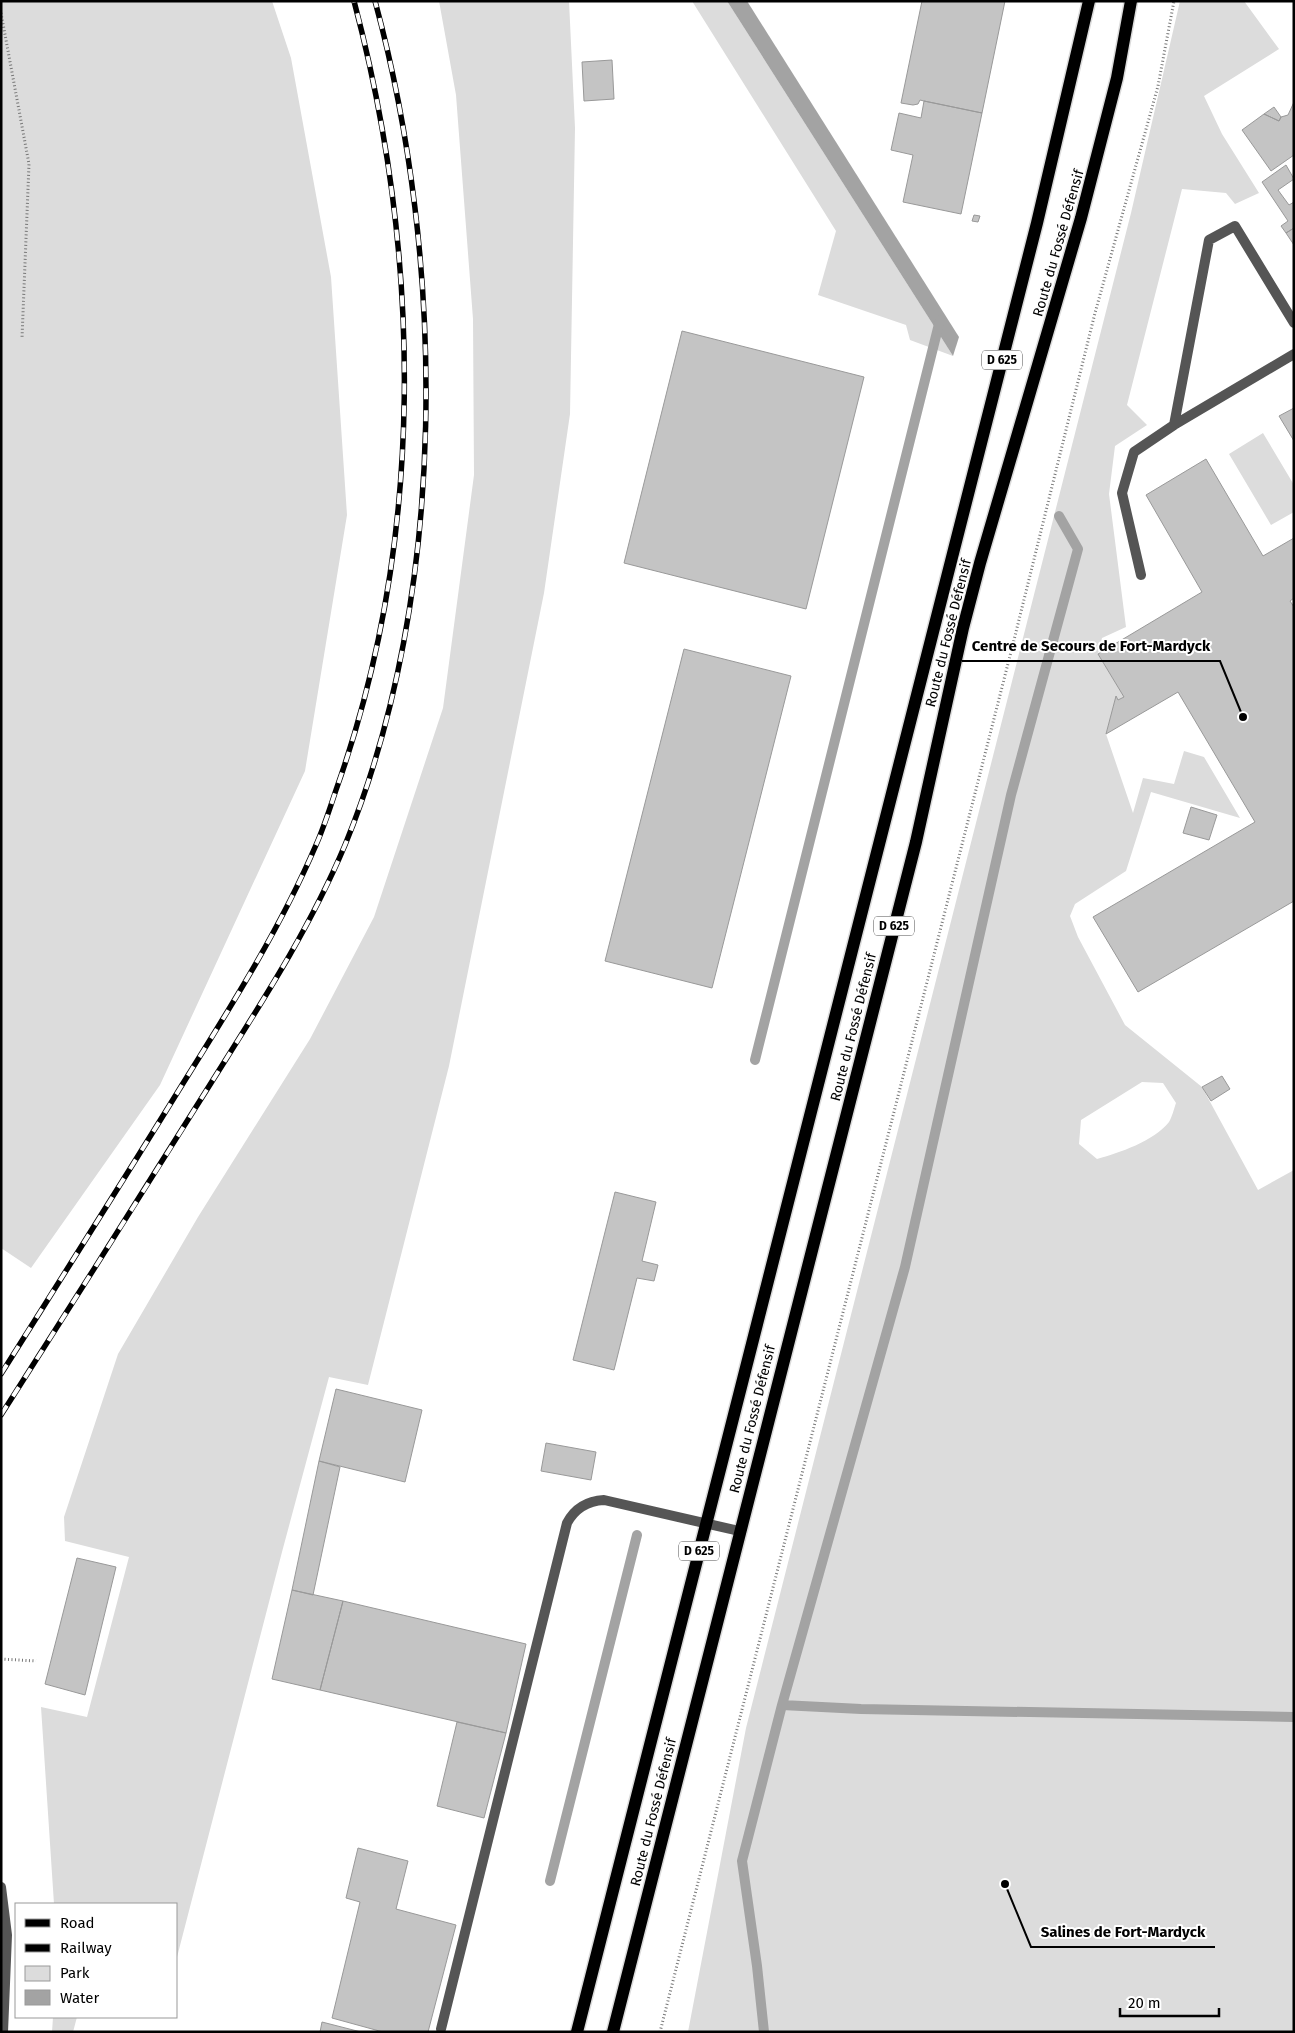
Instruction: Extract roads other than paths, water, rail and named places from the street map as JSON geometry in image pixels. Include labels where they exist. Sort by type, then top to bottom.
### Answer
[{"type":"main road","name":"Route du Fossé Défensif","points":[[577,2032],[1037,223],[1089,1]]},
{"type":"main road","name":"Route du Fossé Défensif","points":[[613,2032],[739,1531],[916,842],[963,628],[980,563],[1083,210],[1117,78],[1131,1]]},
{"type":"lane","points":[[1174,425],[1209,240],[1235,226],[1294,323]]},
{"type":"lane","points":[[1141,575],[1122,493],[1134,452],[1174,425],[1294,354]]},
{"type":"lane","points":[[441,2029],[567,1523],[572,1514],[585,1504],[604,1500],[739,1531]]},
{"type":"lane","points":[[1,1887],[7,1935],[3,2032]]},
{"type":"water","points":[[727,1],[747,1],[959,337],[953,356]]},
{"type":"waterway","points":[[755,1060],[940,320]]},
{"type":"waterway","points":[[1059,516],[1078,549],[1011,795],[905,1267],[782,1705],[861,1709],[1294,1717]]},
{"type":"waterway","points":[[550,1881],[637,1535]]},
{"type":"waterway","points":[[764,2032],[742,1861],[782,1705]]},
{"type":"railway","points":[[1,1374],[218,1027],[287,907],[322,831],[365,694],[386,597],[399,497],[404,397],[402,297],[393,197],[376,98],[354,1]]},
{"type":"railway","points":[[1,1415],[244,1031],[298,940],[345,845],[379,747],[404,643],[419,536],[426,426],[424,316],[415,207],[398,102],[375,1]]},
{"type":"place","name":"Centre de Secours de Fort-Mardyck","points":[[1243,717]]},
{"type":"place","name":"Salines de Fort-Mardyck","points":[[1005,1884]]}]
